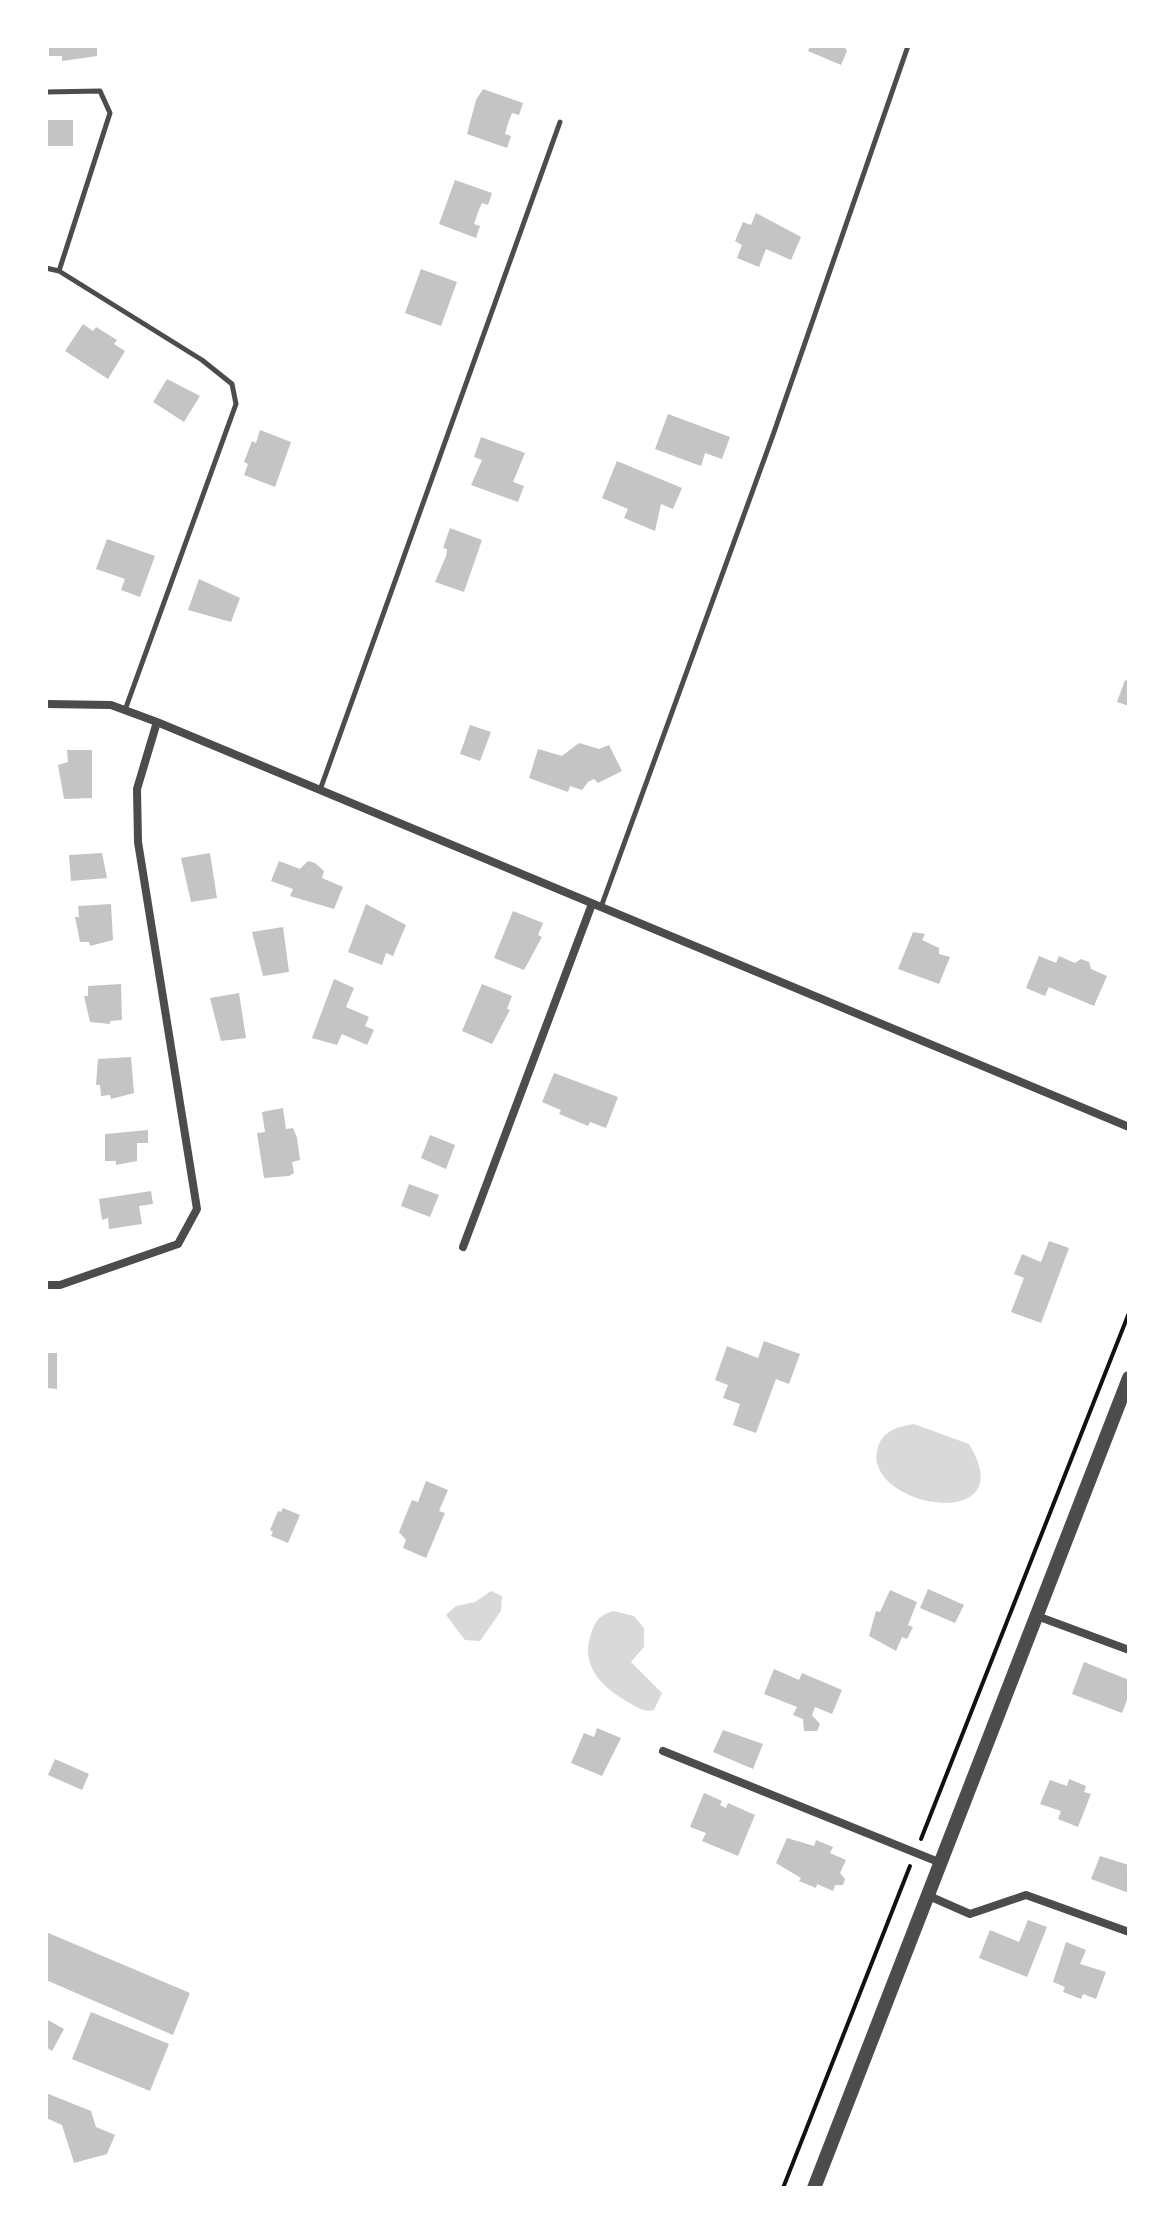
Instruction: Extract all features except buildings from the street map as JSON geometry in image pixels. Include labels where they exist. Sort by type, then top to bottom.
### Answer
[{"type":"street","points":[[46,704],[111,705],[157,722],[1129,1127]]},
{"type":"street","points":[[46,1285],[60,1285],[178,1244],[197,1209],[138,842],[137,789],[157,722]]},
{"type":"street","points":[[463,1247],[596,906]]},
{"type":"street","points":[[814,2188],[1129,1378]]},
{"type":"street","points":[[1037,1616],[1129,1650]]},
{"type":"street","points":[[663,1751],[941,1863]]},
{"type":"street","points":[[929,1896],[970,1914],[1026,1895],[1129,1932]]},
{"type":"lane","points":[[596,906],[778,420],[908,46]]},
{"type":"lane","points":[[46,92],[100,91],[110,113],[59,271]]},
{"type":"lane","points":[[320,791],[560,122]]},
{"type":"lane","points":[[46,268],[59,271],[202,360],[232,384],[236,404],[125,711]]},
{"type":"path","points":[[783,2188],[1129,1313]]},
{"type":"shaded area","points":[[914,1424],[969,1444],[980,1472],[976,1491],[961,1501],[940,1503],[916,1498],[894,1487],[880,1471],[879,1444],[890,1431]]},
{"type":"shaded area","points":[[491,1591],[502,1596],[501,1611],[480,1641],[465,1640],[446,1615],[456,1606],[475,1602]]},
{"type":"shaded area","points":[[613,1611],[634,1616],[644,1628],[644,1647],[631,1662],[662,1693],[654,1710],[646,1711],[616,1695],[600,1680],[590,1663],[589,1643],[594,1627],[600,1618]]}]
